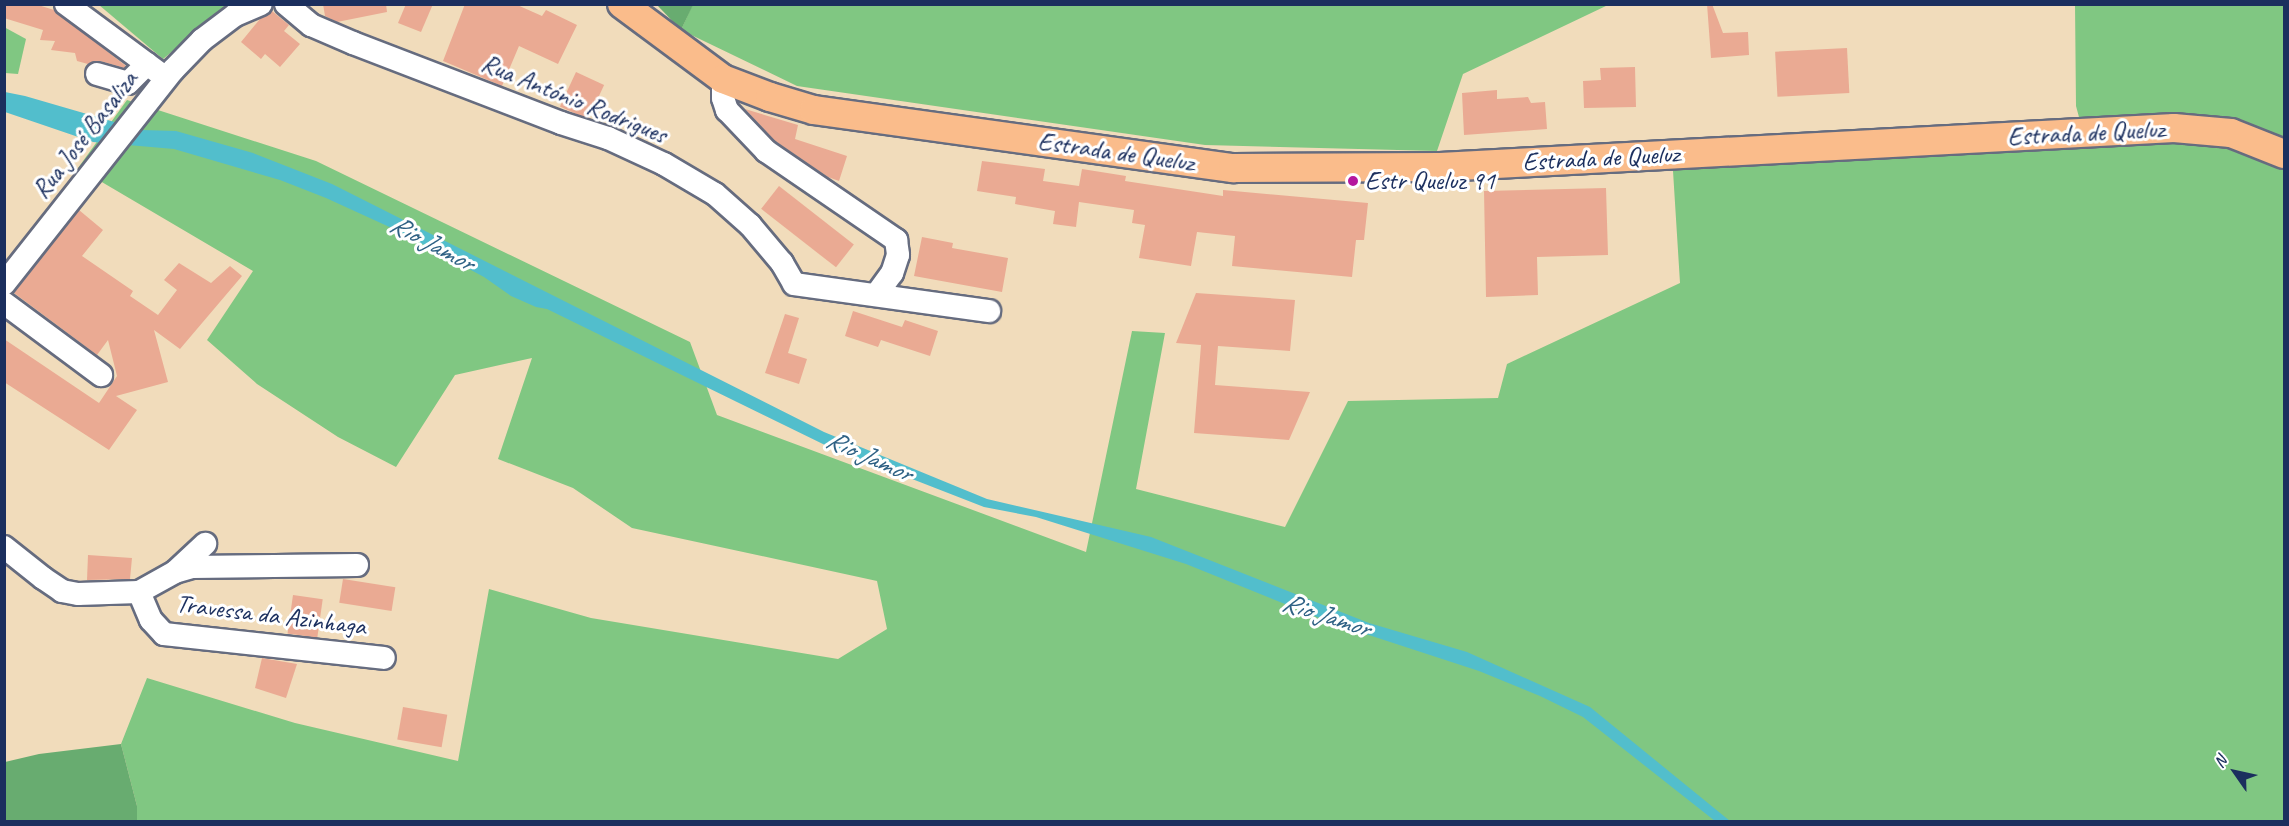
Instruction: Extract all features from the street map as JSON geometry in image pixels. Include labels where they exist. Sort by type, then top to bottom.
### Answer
[{"type":"main road","name":"Estrada de Queluz","points":[[622,4],[723,79],[770,98],[814,110],[1233,168],[1440,167],[2174,128],[2231,133],[2284,154]]},
{"type":"street","points":[[66,4],[166,78]]},
{"type":"street","name":"Rua José Basaliza","points":[[4,284],[166,78],[202,40],[235,15],[261,4]]},
{"type":"street","name":"Rua António Rodrigues","points":[[286,4],[311,25],[342,39],[561,123],[608,138],[664,164],[715,194],[750,225],[782,263],[794,284],[989,311]]},
{"type":"street","points":[[97,74],[128,83],[147,64]]},
{"type":"street","points":[[723,79],[723,98],[727,110],[766,151],[896,240],[898,255],[892,273],[877,294]]},
{"type":"street","points":[[4,303],[101,375]]},
{"type":"street","name":"Travessa da Azinhaga","points":[[4,547],[62,591],[78,594],[140,592],[175,572],[206,544]]},
{"type":"street","name":"Travessa da Azinhaga","points":[[175,572],[192,567],[357,565]]},
{"type":"street","name":"Travessa da Azinhaga","points":[[140,592],[151,620],[164,634],[384,658]]},
{"type":"green space","points":[[693,4],[1608,5],[1463,74],[1437,151],[1205,145],[797,86],[681,30]]},
{"type":"green space","points":[[99,5],[229,5],[163,59]]},
{"type":"green space","points":[[657,5],[693,5],[681,30]]},
{"type":"green space","points":[[2075,5],[2284,5],[2284,821],[137,821],[137,806],[121,744],[147,678],[295,723],[458,761],[489,589],[591,618],[838,659],[887,629],[877,581],[632,528],[573,488],[498,459],[532,358],[455,375],[396,467],[338,437],[257,384],[207,340],[253,271],[78,168],[127,100],[316,161],[690,342],[717,415],[1086,552],[1132,331],[1165,333],[1136,489],[1285,527],[1348,401],[1498,398],[1507,364],[1680,283],[1672,155],[2083,132],[2076,106]]},
{"type":"green space","points":[[4,27],[26,39],[18,74],[5,73]]},
{"type":"green space","points":[[121,744],[137,806],[137,821],[5,821],[5,762],[39,754]]},
{"type":"water","name":"Rio Jamor","points":[[5,92],[142,130],[176,131],[253,153],[332,184],[824,432],[987,499],[1151,537],[1369,623],[1467,652],[1590,707],[1730,821],[1715,821],[1583,717],[1540,696],[1479,671],[1332,623],[1186,564],[1036,517],[984,507],[827,446],[547,309],[536,307],[511,296],[484,277],[396,230],[326,198],[280,180],[174,149],[93,142],[5,112]]},
{"type":"building","points":[[4,4],[35,4],[54,10],[126,66],[124,68],[100,61],[88,64],[77,61],[75,53],[51,50],[55,41],[40,40],[43,30],[4,18]]},
{"type":"building","points":[[323,4],[386,4],[387,12],[337,22],[325,16]]},
{"type":"building","points":[[406,4],[433,4],[421,32],[398,23]]},
{"type":"building","points":[[465,4],[515,4],[542,16],[546,10],[577,25],[558,64],[519,46],[502,86],[443,61]]},
{"type":"building","points":[[1707,4],[1712,4],[1723,33],[1748,32],[1749,55],[1711,58]]},
{"type":"building","points":[[272,11],[289,25],[284,31],[300,44],[280,67],[265,54],[261,59],[241,42],[260,19]]},
{"type":"building","points":[[1847,48],[1849,93],[1777,97],[1775,52]]},
{"type":"building","points":[[1635,67],[1636,107],[1584,108],[1583,81],[1601,80],[1600,68]]},
{"type":"building","points":[[576,72],[604,85],[588,120],[560,106]]},
{"type":"building","points":[[1497,90],[1497,99],[1528,97],[1531,103],[1545,102],[1547,129],[1464,135],[1462,93]]},
{"type":"building","points":[[745,109],[798,125],[795,139],[847,156],[839,181],[828,177],[775,141]]},
{"type":"building","points":[[982,161],[1045,169],[1043,181],[1079,186],[1082,169],[1126,176],[1125,181],[1223,196],[1223,190],[1368,203],[1364,240],[1356,240],[1352,277],[1232,266],[1235,236],[1197,232],[1191,266],[1139,258],[1145,225],[1132,223],[1134,210],[1079,202],[1076,227],[1053,224],[1055,211],[1015,204],[1016,197],[977,191]]},
{"type":"building","points":[[779,186],[854,244],[836,267],[761,209]]},
{"type":"building","points":[[1606,188],[1608,255],[1537,257],[1538,295],[1486,297],[1484,191]]},
{"type":"building","points":[[79,210],[103,230],[82,256],[133,291],[130,296],[158,315],[177,290],[164,280],[179,263],[211,283],[230,266],[242,276],[180,349],[154,330],[168,382],[116,396],[137,410],[109,450],[4,382],[4,339],[99,403],[117,376],[108,340],[97,355],[14,293]]},
{"type":"building","points":[[922,237],[953,243],[952,248],[1008,258],[1002,292],[914,276]]},
{"type":"building","points":[[1196,293],[1295,300],[1290,351],[1218,346],[1215,385],[1310,392],[1289,440],[1194,433],[1201,345],[1176,343]]},
{"type":"building","points":[[853,311],[902,327],[905,320],[938,331],[930,356],[881,340],[878,347],[845,336]]},
{"type":"building","points":[[785,314],[799,318],[788,353],[807,359],[799,384],[765,373]]},
{"type":"building","points":[[88,555],[132,558],[130,579],[87,580]]},
{"type":"building","points":[[343,579],[395,587],[392,611],[339,603]]},
{"type":"building","points":[[293,595],[323,599],[317,638],[288,634]]},
{"type":"building","points":[[262,658],[297,664],[286,698],[255,688]]},
{"type":"building","points":[[403,707],[447,715],[442,747],[397,739]]},
{"type":"place","name":"Estr Queluz 91","points":[[1353,181]]}]
